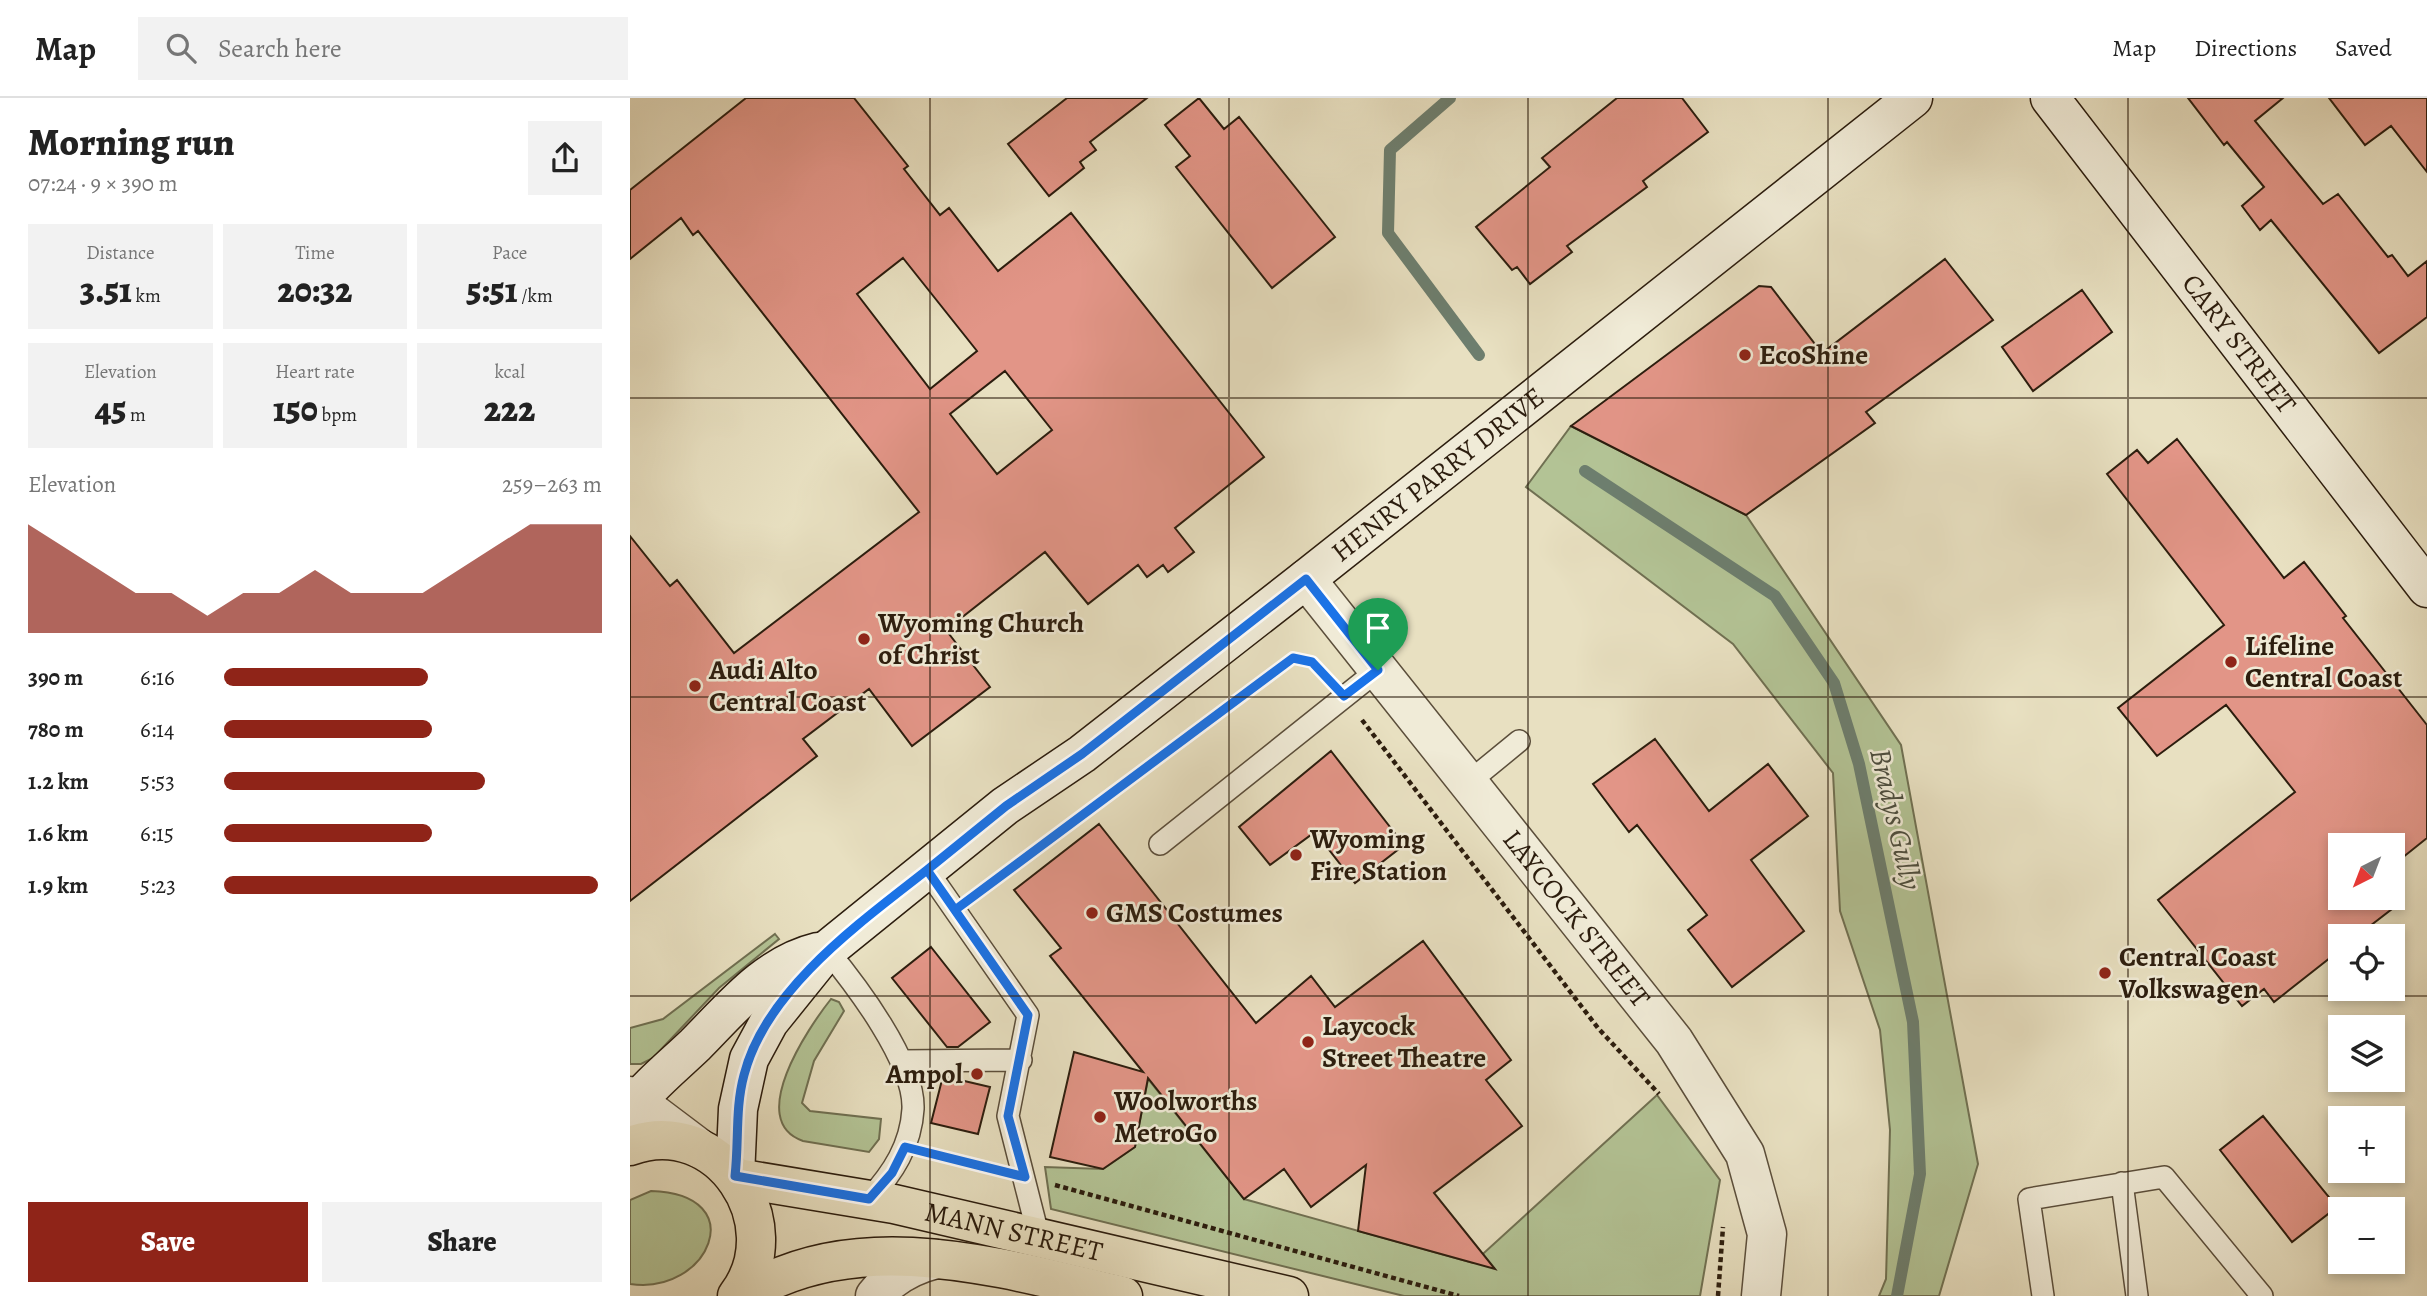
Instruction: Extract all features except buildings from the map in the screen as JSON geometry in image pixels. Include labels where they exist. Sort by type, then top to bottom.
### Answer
[{"type":"main road","name":"HENRY PARRY DRIVE","points":[[736,1177],[738,1109],[749,1059],[769,1022],[827,950],[1006,806],[1082,754],[1306,579],[1913,98]]},
{"type":"main road","name":"CARY STREET","points":[[2050,98],[2427,588]]},
{"type":"main road","name":"LAYCOCK STREET","points":[[1306,579],[1674,1041],[1745,1154],[1767,1234],[1761,1296]]},
{"type":"main road","name":"HENRY PARRY DRIVE","points":[[632,1103],[752,987],[804,955],[827,950]]},
{"type":"main road","points":[[632,1103],[719,1160],[736,1177],[752,1207],[757,1239],[755,1293]]},
{"type":"main road","points":[[630,1146],[667,1141],[699,1148]]},
{"type":"main road","name":"MANN STREET","points":[[736,1177],[869,1199],[1289,1296]]},
{"type":"main road","name":"MANN STREET","points":[[755,1293],[809,1268],[866,1258],[936,1259],[1040,1287],[1123,1296]]},
{"type":"main road","points":[[875,1296],[892,1278],[906,1269],[936,1259]]},
{"type":"lane","points":[[1160,844],[1378,670]]},
{"type":"lane","points":[[1469,782],[1520,741]]},
{"type":"lane","points":[[927,870],[1028,1015],[1008,1116],[1039,1238]]},
{"type":"lane","points":[[827,950],[865,995],[901,1061],[913,1107],[905,1147],[892,1173],[869,1199]]},
{"type":"lane","points":[[901,1061],[1021,1059]]},
{"type":"lane","points":[[2043,1296],[2029,1199],[2164,1178],[2262,1296]]},
{"type":"lane","points":[[2122,1183],[2137,1296]]},
{"type":"path","points":[[955,910],[1293,658],[1312,662],[1344,696],[1598,1028],[1662,1098]]},
{"type":"path","points":[[905,1147],[1025,1177],[1459,1296]]},
{"type":"path","points":[[1718,1296],[1723,1217]]},
{"type":"green space","points":[[1571,426],[1746,515],[1901,745],[1978,1164],[1939,1296],[1879,1296],[1886,1279],[1890,1130],[1880,1030],[1840,911],[1833,773],[1733,644],[1526,487]]},
{"type":"green space","points":[[775,934],[779,939],[719,988],[653,1058],[641,1064],[630,1064],[630,1028],[663,1019]]},
{"type":"green space","points":[[831,999],[839,1002],[844,1011],[814,1061],[802,1103],[810,1111],[881,1119],[879,1139],[869,1152],[803,1141],[787,1130],[780,1114],[780,1095],[787,1073],[797,1051]]},
{"type":"green space","points":[[1148,1079],[1244,1199],[1473,1263],[1657,1095],[1720,1180],[1700,1296],[1404,1296],[1051,1209],[1045,1167],[1103,1169],[1135,1147]]},
{"type":"green space","points":[[651,1191],[683,1196],[702,1208],[710,1225],[708,1243],[698,1261],[681,1275],[658,1284],[630,1284],[630,1200]]},
{"type":"waterway","name":"Bradys Gully","points":[[1450,98],[1390,150],[1388,233],[1479,355]]},
{"type":"waterway","name":"Bradys Gully","points":[[1585,471],[1775,596],[1834,683],[1859,764],[1913,1022],[1920,1174],[1897,1296]]},
{"type":"place","name":"EcoShine","points":[[1745,355]]},
{"type":"place","name":"Wyoming Church of Christ","points":[[864,639]]},
{"type":"place","name":"Lifeline Central Coast","points":[[2231,662]]},
{"type":"place","name":"Audi Alto Central Coast","points":[[695,686]]},
{"type":"place","name":"Wyoming Fire Station","points":[[1296,855]]},
{"type":"place","name":"GMS Costumes","points":[[1092,913]]},
{"type":"place","name":"Central Coast Volkswagen","points":[[2105,973]]},
{"type":"place","name":"Laycock Street Theatre","points":[[1308,1042]]},
{"type":"place","name":"Ampol","points":[[977,1074]]},
{"type":"place","name":"Woolworths MetroGo","points":[[1100,1117]]},
{"type":"route","points":[[1378,670],[1306,579],[1082,754],[1006,806],[927,870],[1028,1015],[1008,1116],[1025,1177],[905,1147],[892,1173],[869,1199],[763,1183],[735,1176],[738,1109],[744,1074],[756,1044],[769,1022],[827,950],[927,870],[955,910],[1293,658],[1312,662],[1344,696],[1378,670]]}]
